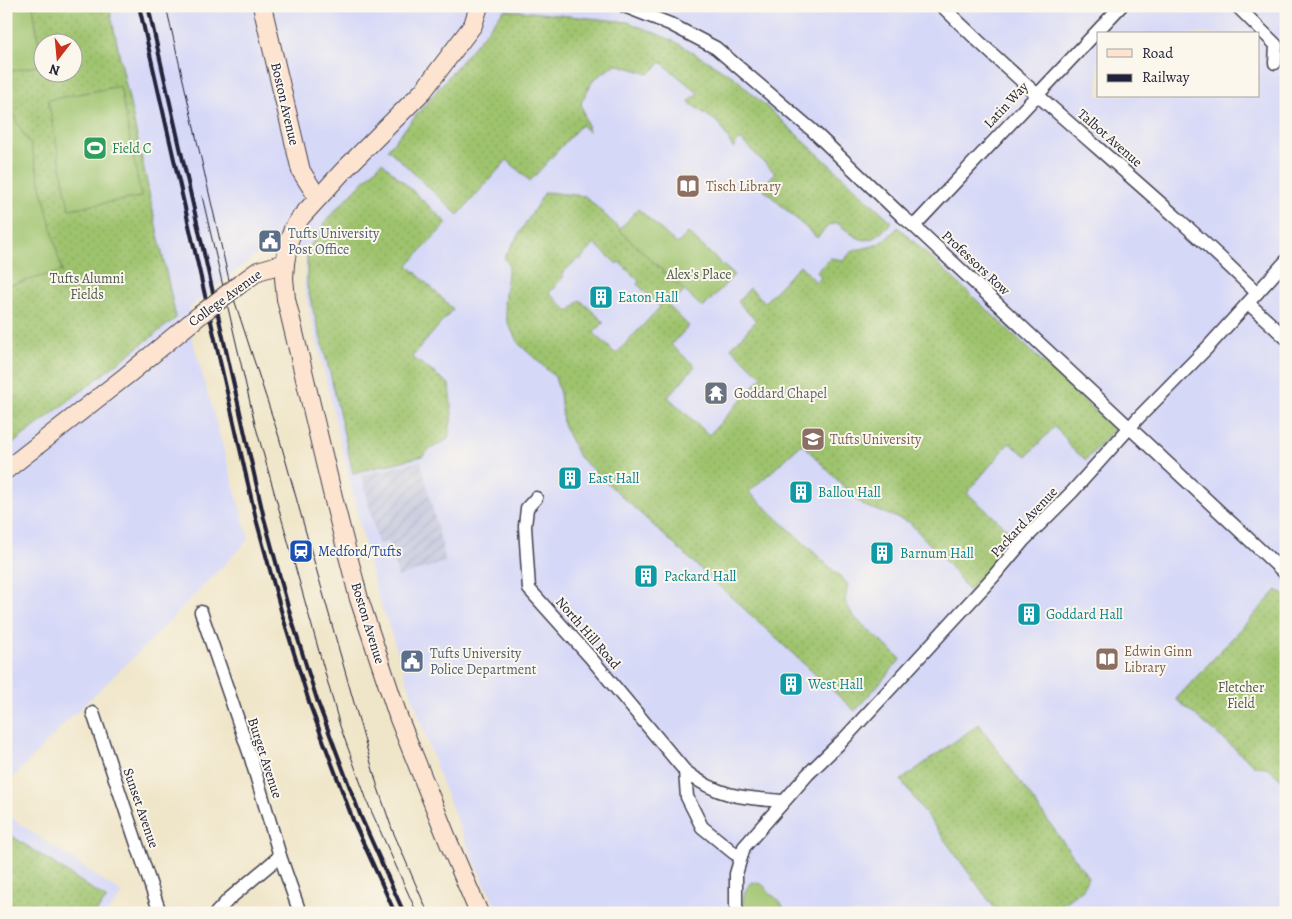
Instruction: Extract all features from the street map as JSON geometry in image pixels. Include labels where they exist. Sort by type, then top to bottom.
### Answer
[{"type":"main road","name":"Boston Avenue","points":[[262,6],[301,171],[318,198]]},
{"type":"main road","points":[[285,264],[293,229],[304,212],[423,91],[473,25],[479,6]]},
{"type":"main road","name":"Boston Avenue","points":[[285,264],[286,299],[359,599],[399,719],[448,843],[479,913]]},
{"type":"main road","name":"College Avenue","points":[[6,470],[240,284],[258,271],[285,264]]},
{"type":"street","name":"Professors Row","points":[[624,6],[670,24],[716,48],[812,130],[902,217],[914,226],[1286,574]]},
{"type":"street","name":"Talbot Avenue","points":[[942,6],[1024,83],[1129,174],[1257,293]]},
{"type":"street","name":"Latin Way","points":[[914,226],[1121,6]]},
{"type":"street","points":[[1237,6],[1276,45],[1275,64]]},
{"type":"street","name":"Packard Avenue","points":[[738,913],[736,907],[736,874],[744,847],[782,801],[862,720],[993,578],[1024,540],[1072,492],[1130,427],[1286,262]]},
{"type":"street","points":[[1248,303],[1286,338]]},
{"type":"street","name":"North Hill Road","points":[[536,498],[527,508],[525,526],[529,589],[585,652],[685,771],[699,782],[716,791],[736,797],[782,801]]},
{"type":"street","name":"Burget Avenue","points":[[201,612],[250,755],[280,856],[300,913]]},
{"type":"street","name":"Sunset Avenue","points":[[93,713],[160,913]]},
{"type":"street","points":[[685,771],[687,796],[702,827],[741,857]]},
{"type":"street","points":[[216,913],[280,856]]},
{"type":"shaded area","name":"Tufts University","points":[[6,6],[1286,6],[1286,913],[499,913],[472,857],[441,781],[374,583],[304,288],[306,258],[296,252],[263,243],[257,254],[190,307],[192,338],[249,539],[142,649],[66,722],[6,785]]},
{"type":"shaded area","points":[[421,461],[446,562],[398,577],[389,542],[378,544],[362,475]]},
{"type":"shaded area","points":[[6,814],[123,894],[106,913],[6,913]]},
{"type":"green space","name":"Tufts Alumni Fields","points":[[6,6],[109,6],[176,318],[6,449]]},
{"type":"green space","points":[[6,6],[33,6],[37,32],[32,32],[32,67],[6,72]]},
{"type":"green space","points":[[504,10],[628,22],[674,41],[734,77],[892,222],[877,236],[870,239],[859,238],[837,223],[829,225],[817,238],[762,188],[775,173],[740,139],[733,148],[720,124],[688,102],[698,93],[661,62],[649,74],[616,64],[593,80],[581,103],[589,132],[581,125],[530,181],[507,160],[458,215],[388,149]]},
{"type":"green space","name":"Field C","points":[[120,86],[141,197],[69,209],[48,100]]},
{"type":"green space","points":[[6,110],[12,114],[31,146],[62,271],[6,286]]},
{"type":"green space","points":[[382,162],[447,223],[408,265],[453,309],[412,357],[449,384],[452,415],[448,439],[429,450],[423,456],[353,473],[330,373],[307,287],[307,251],[329,217]]},
{"type":"green space","points":[[545,192],[585,196],[685,291],[669,306],[689,326],[671,345],[695,366],[668,397],[709,435],[762,377],[731,348],[756,321],[738,302],[750,288],[765,302],[800,265],[816,282],[821,278],[817,271],[830,258],[844,260],[853,250],[867,248],[883,241],[898,227],[1115,429],[1086,460],[1069,446],[1066,439],[1054,427],[1027,456],[1009,443],[967,493],[1017,538],[969,591],[949,565],[909,522],[862,505],[802,444],[749,492],[848,584],[845,601],[853,616],[901,659],[855,711],[579,457],[563,424],[560,394],[555,377],[518,343],[507,321],[504,302],[509,265],[504,258]],"holes":[[[595,244],[617,264],[619,262],[639,281],[637,284],[660,307],[616,354],[594,333],[604,322],[580,300],[569,312],[549,293],[564,276],[562,274],[578,258],[580,260]]]},
{"type":"green space","name":"Alex's Place","points":[[638,209],[677,244],[688,233],[734,275],[703,308],[619,230]]},
{"type":"green space","name":"Fletcher Field","points":[[1277,590],[1286,597],[1286,784],[1267,767],[1255,766],[1176,699]]},
{"type":"green space","points":[[979,724],[1088,877],[1083,889],[1050,913],[998,913],[901,780]]},
{"type":"green space","points":[[6,832],[107,899],[95,913],[6,913]]},
{"type":"green space","points":[[753,882],[764,886],[781,902],[784,912],[744,913],[744,896],[747,888]]},
{"type":"tram line","points":[[166,6],[232,293],[279,437],[378,788],[392,829],[428,913]]},
{"type":"tram line","points":[[202,196],[255,424],[340,726],[369,806],[417,913]]},
{"type":"railway","points":[[139,6],[256,519],[282,614],[310,705],[353,820],[395,913]]},
{"type":"railway","points":[[148,6],[264,518],[290,614],[318,703],[361,817],[404,913]]},
{"type":"place","name":"Field C","points":[[95,148]]},
{"type":"place","name":"Tisch Library","points":[[688,186]]},
{"type":"place","name":"Tufts University Post Office","points":[[270,241]]},
{"type":"place","name":"Eaton Hall","points":[[601,297]]},
{"type":"place","name":"Goddard Chapel","points":[[716,393]]},
{"type":"place","name":"Tufts University","points":[[813,439]]},
{"type":"place","name":"East Hall","points":[[570,478]]},
{"type":"place","name":"Ballou Hall","points":[[801,492]]},
{"type":"place","name":"Medford/Tufts","points":[[301,551]]},
{"type":"place","name":"Barnum Hall","points":[[882,553]]},
{"type":"place","name":"Packard Hall","points":[[646,576]]},
{"type":"place","name":"Goddard Hall","points":[[1029,614]]},
{"type":"place","name":"Edwin Ginn Library","points":[[1107,659]]},
{"type":"place","name":"Tufts University Police Department","points":[[412,661]]},
{"type":"place","name":"West Hall","points":[[791,684]]}]
